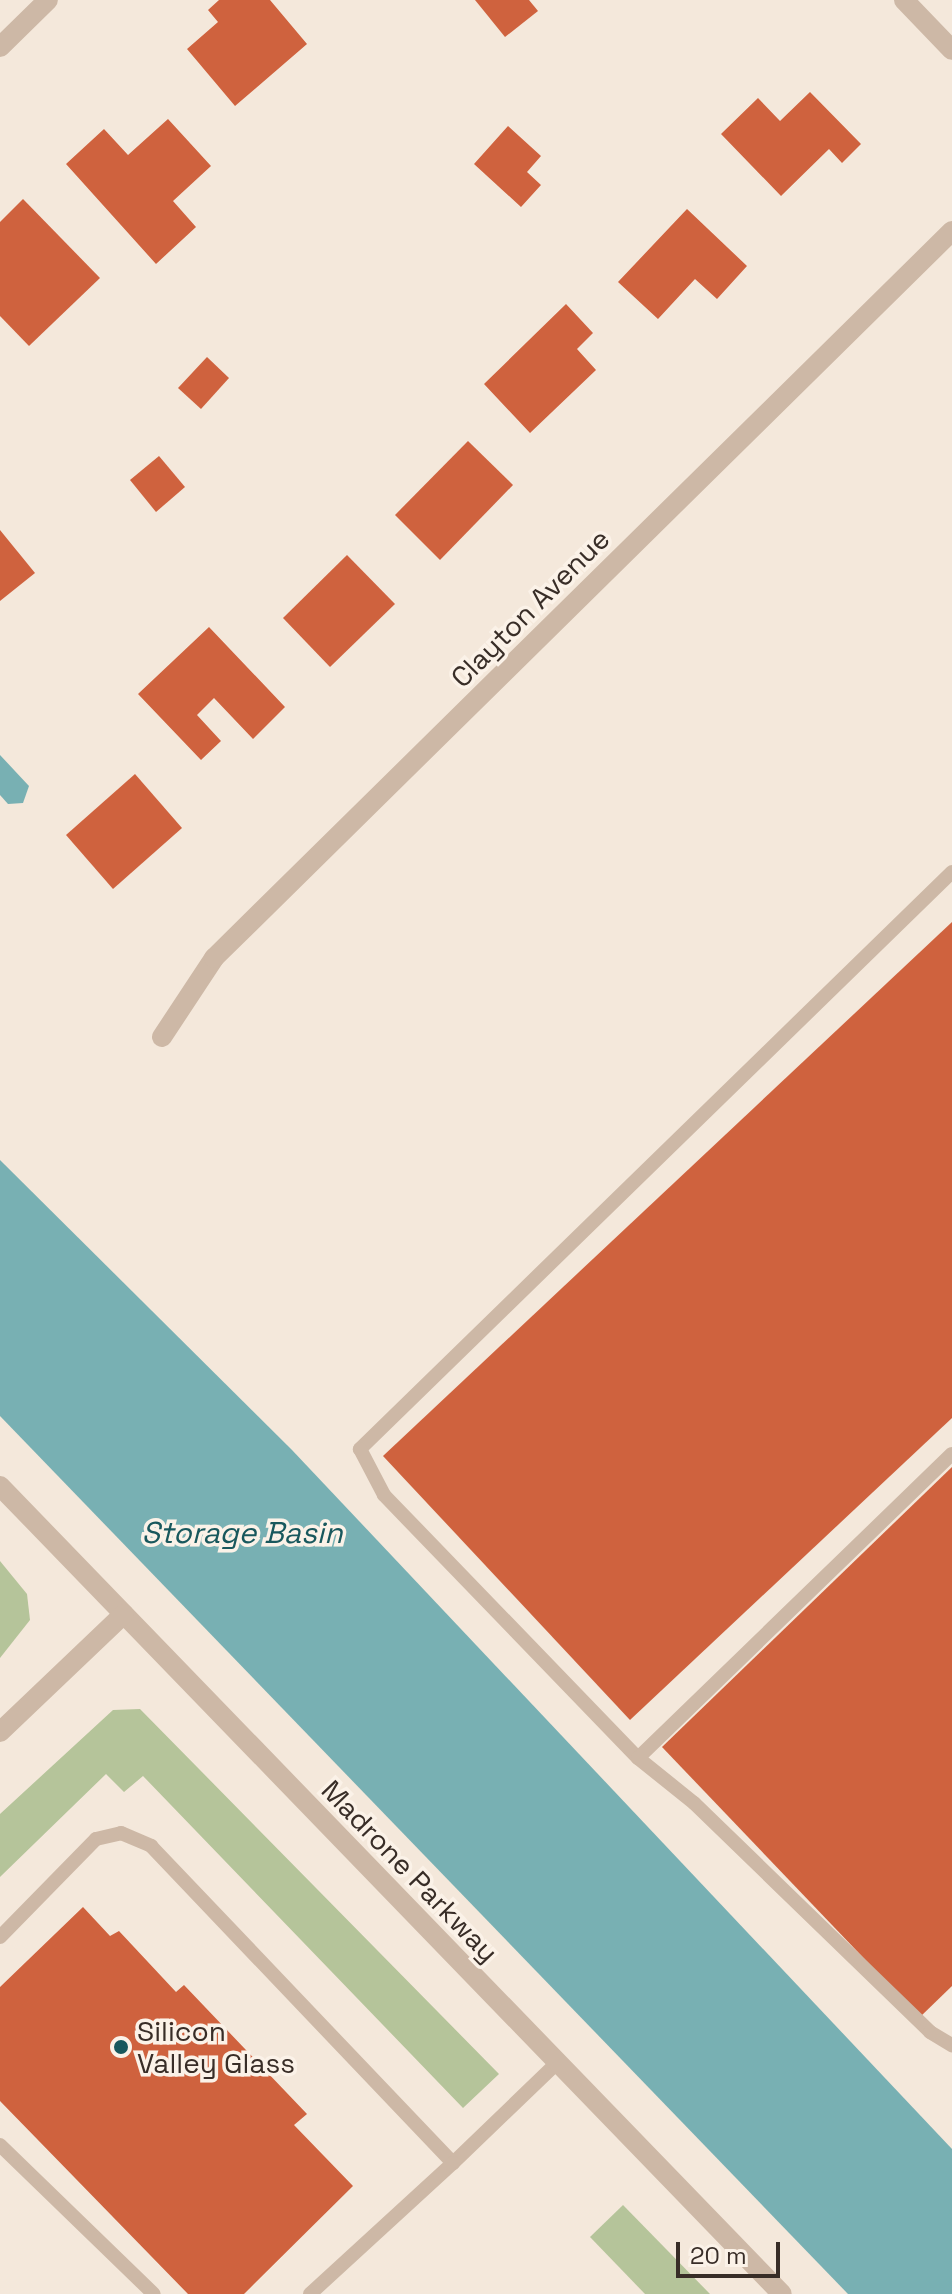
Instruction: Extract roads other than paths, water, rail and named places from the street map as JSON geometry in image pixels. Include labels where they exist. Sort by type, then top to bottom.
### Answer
[{"type":"street","points":[[0,47],[48,0]]},
{"type":"street","points":[[904,0],[952,50]]},
{"type":"street","name":"Clayton Avenue","points":[[162,1037],[214,958],[952,231]]},
{"type":"street","name":"Madrone Parkway","points":[[0,1486],[782,2294]]},
{"type":"street","points":[[0,1732],[124,1614]]},
{"type":"lane","points":[[952,872],[360,1449],[384,1495],[638,1758],[694,1803],[930,2032],[952,2045]]},
{"type":"lane","points":[[638,1758],[952,1454]]},
{"type":"lane","points":[[0,1937],[96,1839],[121,1833],[151,1846],[453,2163]]},
{"type":"lane","points":[[310,2294],[557,2063]]},
{"type":"lane","points":[[0,2145],[154,2294]]},
{"type":"water","points":[[0,755],[29,786],[23,803],[8,804],[0,795]]},
{"type":"water","name":"Storage Basin","points":[[0,1160],[292,1450],[952,2149],[952,2294],[848,2294],[0,1416]]},
{"type":"place","name":"Silicon Valley Glass","points":[[121,2047]]}]
